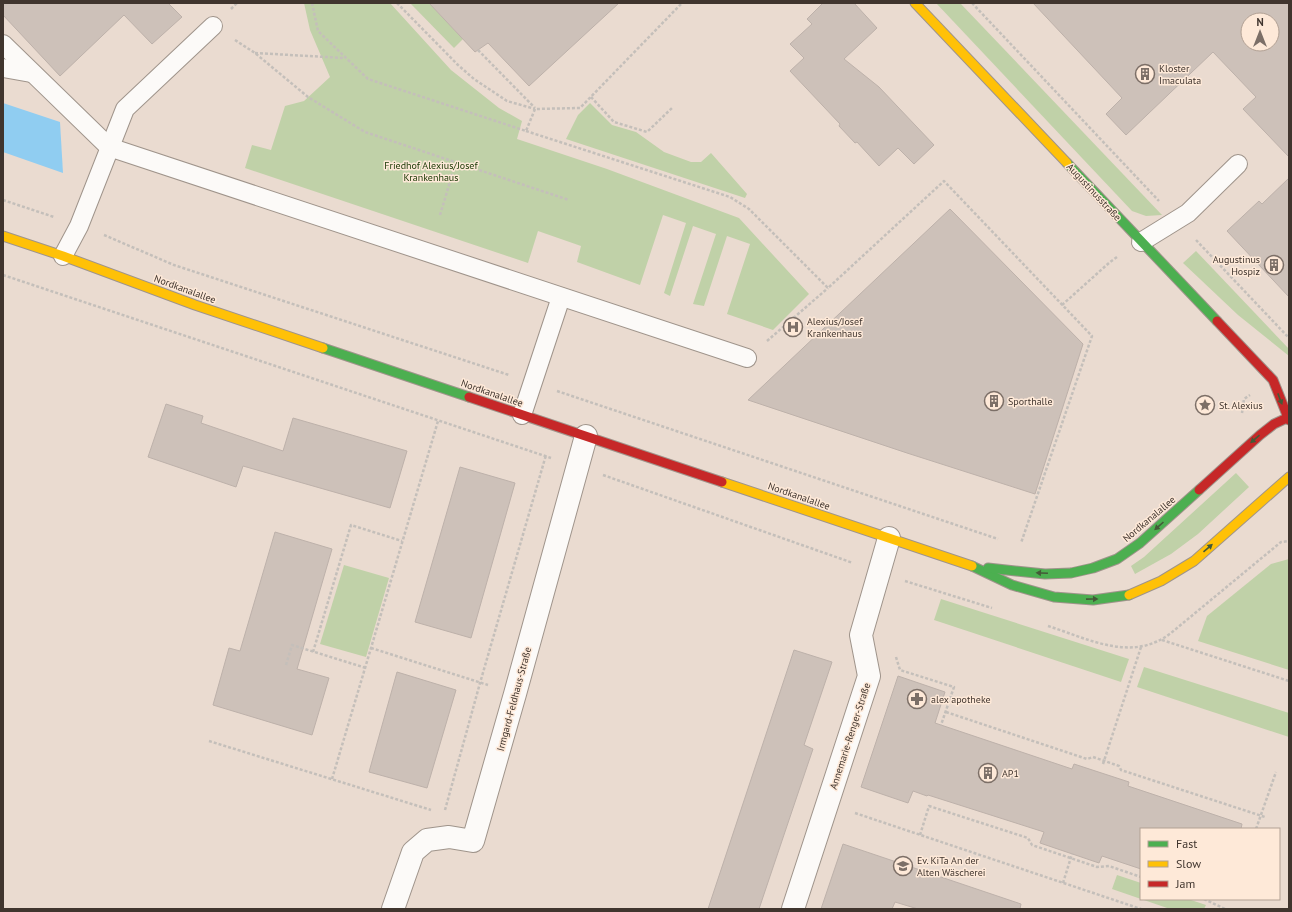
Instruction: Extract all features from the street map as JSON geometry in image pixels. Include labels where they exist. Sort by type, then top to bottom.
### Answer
[{"type":"main road","name":"Augustinusstraße","points":[[915,3],[1141,242],[1281,384],[1288,418]]},
{"type":"main road","name":"Nordkanalallee","points":[[3,236],[63,256],[195,305],[975,567],[1012,586],[1054,597],[1093,600],[1130,595],[1161,581],[1194,561],[1289,476]]},
{"type":"main road","name":"Nordkanalallee","points":[[975,567],[1046,574],[1071,573],[1093,568],[1117,559],[1140,543],[1260,435],[1274,424],[1288,418]]},
{"type":"street","name":"Irmgard-Feldhaus-Straße","points":[[393,909],[413,852],[427,840],[449,837],[473,841],[479,825],[516,694],[586,436]]},
{"type":"street","name":"Annemarie-Renger-Straße","points":[[793,909],[869,676],[861,635],[889,538]]},
{"type":"lane","points":[[63,256],[79,226],[125,109],[212,26]]},
{"type":"lane","points":[[3,44],[31,73],[109,147],[747,358]]},
{"type":"lane","points":[[3,68],[31,73]]},
{"type":"lane","points":[[1141,242],[1188,213],[1238,164]]},
{"type":"lane","points":[[522,415],[561,297]]},
{"type":"path","points":[[312,3],[318,32],[368,79],[730,197],[749,209],[828,288]]},
{"type":"path","points":[[397,3],[458,65],[474,79],[507,101],[535,109],[580,108],[682,3]]},
{"type":"path","points":[[972,3],[1289,338]]},
{"type":"path","points":[[212,26],[255,53],[308,97],[365,132],[570,200]]},
{"type":"path","points":[[478,50],[535,109]]},
{"type":"path","points":[[255,53],[345,58]]},
{"type":"path","points":[[591,97],[614,122],[647,132],[673,107]]},
{"type":"path","points":[[526,131],[535,109]]},
{"type":"path","points":[[440,215],[456,162]]},
{"type":"path","points":[[747,358],[828,288],[944,181],[1092,336],[1020,546]]},
{"type":"path","points":[[1062,305],[1110,262],[1141,242]]},
{"type":"path","points":[[332,779],[366,668],[446,390]]},
{"type":"path","points":[[479,825],[444,814],[480,683],[555,426]]},
{"type":"path","points":[[921,514],[1005,541]]},
{"type":"path","points":[[313,652],[351,525],[402,542]]},
{"type":"path","points":[[1289,541],[1281,542],[1162,640],[1289,681]]},
{"type":"path","points":[[286,666],[292,645],[366,668]]},
{"type":"path","points":[[1104,763],[1141,647]]},
{"type":"path","points":[[371,648],[516,694]]},
{"type":"path","points":[[894,652],[900,670],[954,688],[941,725]]},
{"type":"path","points":[[946,712],[1087,759],[1093,757],[1104,763],[1119,766],[1121,770],[1265,817]]},
{"type":"path","points":[[210,741],[436,812]]},
{"type":"path","points":[[1256,828],[1276,772]]},
{"type":"path","points":[[828,803],[1140,909]]},
{"type":"path","points":[[920,835],[929,806],[1028,838],[1032,845],[1071,859],[1097,867],[1109,866],[1140,877]]},
{"type":"path","points":[[1063,883],[1072,854]]},
{"type":"path","points":[[1206,900],[1225,909]]},
{"type":"green space","name":"Friedhof Alexius/Josef Krankenhaus","points":[[304,3],[390,3],[451,70],[499,108],[522,121],[517,139],[607,169],[739,218],[809,294],[773,330],[727,314],[750,244],[727,236],[704,306],[693,304],[716,234],[693,226],[670,296],[664,293],[686,223],[663,215],[640,285],[577,262],[581,246],[538,231],[528,263],[245,168],[252,145],[271,150],[285,106],[304,101],[330,77],[310,30]]},
{"type":"green space","points":[[410,3],[429,3],[463,39],[454,48]]},
{"type":"green space","points":[[936,3],[960,3],[1162,215],[1146,216],[1132,211]]},
{"type":"green space","points":[[590,103],[612,125],[636,132],[664,152],[691,162],[701,162],[711,153],[747,194],[745,198],[566,139],[578,115]]},
{"type":"green space","points":[[1196,251],[1289,349],[1289,356],[1238,315],[1183,263]]},
{"type":"green space","points":[[1236,473],[1249,487],[1198,534],[1171,554],[1135,574],[1131,566],[1144,557]]},
{"type":"green space","points":[[1289,559],[1289,670],[1198,641],[1207,616],[1271,564]]},
{"type":"green space","points":[[344,565],[389,578],[366,657],[320,644]]},
{"type":"green space","points":[[941,599],[1129,659],[1121,682],[934,620]]},
{"type":"green space","points":[[1144,667],[1289,713],[1289,737],[1137,687]]},
{"type":"green space","points":[[1117,875],[1140,883],[1140,899],[1112,889]]},
{"type":"green space","points":[[1144,900],[1191,900],[1206,905],[1204,909],[1170,909]]},
{"type":"water","points":[[3,103],[60,122],[63,173],[3,152]]},
{"type":"building","points":[[3,3],[168,3],[182,17],[152,44],[124,15],[60,76],[3,15]]},
{"type":"building","points":[[429,3],[619,3],[529,86],[488,43],[475,52]]},
{"type":"building","points":[[823,3],[854,3],[877,28],[844,59],[879,87],[934,145],[914,164],[898,148],[879,166],[857,142],[855,143],[839,126],[840,124],[790,71],[804,58],[790,44],[812,24],[807,19]]},
{"type":"building","name":"Kloster Imaculata","points":[[1033,3],[1289,3],[1289,157],[1243,109],[1256,97],[1213,52],[1126,135],[1106,114],[1122,98]]},
{"type":"building","name":"Augustinus Hospiz","points":[[1289,178],[1289,297],[1227,231],[1259,201],[1262,204]]},
{"type":"building","points":[[950,209],[1083,344],[1035,494],[748,400]]},
{"type":"building","points":[[166,404],[203,416],[201,423],[283,451],[293,418],[407,451],[390,508],[243,466],[236,487],[148,457]]},
{"type":"building","points":[[460,467],[515,483],[471,638],[415,622]]},
{"type":"building","points":[[275,532],[332,549],[297,669],[329,678],[312,735],[213,705],[229,648],[240,651]]},
{"type":"building","points":[[794,650],[832,662],[804,745],[813,749],[759,909],[708,909]]},
{"type":"building","points":[[397,672],[456,690],[427,788],[369,772]]},
{"type":"building","name":"AP1","points":[[898,676],[945,692],[935,723],[1072,769],[1074,764],[1129,782],[1128,786],[1242,824],[1241,828],[1140,828],[1140,869],[1102,856],[1099,863],[1040,843],[1044,832],[928,795],[927,796],[913,791],[908,803],[861,787]]},
{"type":"building","points":[[843,844],[1021,904],[1020,909],[918,909],[895,902],[892,909],[821,909]]},
{"type":"traffic: fast","points":[[1067,163],[1217,321]]},
{"type":"traffic: fast","points":[[323,348],[469,397]]},
{"type":"traffic: fast","points":[[988,568],[1045,574],[1071,573],[1093,568],[1117,559],[1140,543],[1199,490]]},
{"type":"traffic: fast","points":[[972,566],[1012,585],[1054,597],[1093,600],[1129,595]]},
{"type":"traffic: slow","points":[[915,3],[1067,163]]},
{"type":"traffic: slow","points":[[3,236],[63,256],[195,305],[323,348]]},
{"type":"traffic: slow","points":[[1129,595],[1161,581],[1194,561],[1289,477]]},
{"type":"traffic: slow","points":[[722,482],[972,566]]},
{"type":"traffic: jam","points":[[1217,321],[1273,380],[1289,420]]},
{"type":"traffic: jam","points":[[469,397],[722,482]]},
{"type":"traffic: jam","points":[[1199,490],[1260,435],[1274,424],[1289,417]]},
{"type":"place","name":"Kloster Imaculata","points":[[1145,74]]},
{"type":"place","name":"Augustinus Hospiz","points":[[1274,265]]},
{"type":"place","name":"Alexius/Josef Krankenhaus","points":[[793,327]]},
{"type":"place","name":"Sporthalle","points":[[994,401]]},
{"type":"place","name":"St. Alexius","points":[[1205,405]]},
{"type":"place","name":"alex apotheke","points":[[917,699]]},
{"type":"place","name":"AP1","points":[[988,773]]},
{"type":"place","name":"Ev. KiTa An der Alten Wäscherei","points":[[903,866]]}]
